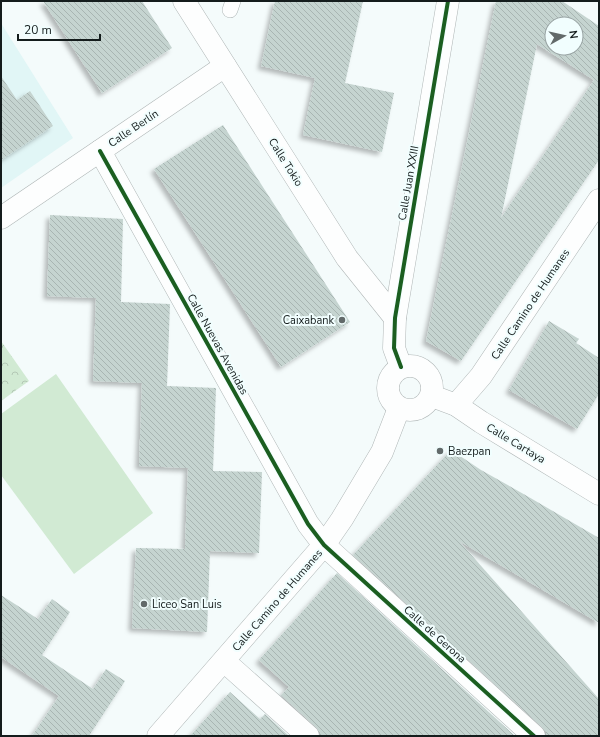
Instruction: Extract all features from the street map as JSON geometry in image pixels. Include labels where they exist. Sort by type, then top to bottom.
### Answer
[{"type":"street","name":"Calle Tokio","points":[[184,1],[347,258],[395,318]]},
{"type":"street","name":"Calle Juan XXIII","points":[[401,367],[394,348],[395,318],[448,1]]},
{"type":"street","name":"Calle Berlín","points":[[1,218],[225,66]]},
{"type":"street","name":"Calle Nuevas Avenidas","points":[[100,151],[308,524],[324,545]]},
{"type":"street","name":"Calle Camino de Humanes","points":[[456,405],[481,376],[599,200]]},
{"type":"street","points":[[410,365],[418,367],[426,372],[431,379],[433,387],[432,396],[427,404],[419,409],[409,411],[399,408],[392,402],[388,392],[388,382],[393,373],[401,367],[410,365]]},
{"type":"street","name":"Calle Cartaya","points":[[432,396],[456,405],[481,422],[599,494]]},
{"type":"street","name":"Calle Camino de Humanes","points":[[158,736],[324,545],[342,519],[382,452],[399,408]]},
{"type":"street","name":"Calle de Gerona","points":[[324,545],[534,736]]},
{"type":"street","points":[[224,661],[308,736]]},
{"type":"shaded area","points":[[1,23],[73,138],[1,188]]},
{"type":"green space","points":[[1,341],[29,381],[1,401]]},
{"type":"green space","points":[[56,374],[153,513],[74,574],[1,475],[1,414]]},
{"type":"building","points":[[43,1],[142,1],[172,48],[102,93]]},
{"type":"building","points":[[275,1],[363,1],[345,83],[394,93],[382,152],[303,135],[315,78],[261,66]]},
{"type":"building","points":[[496,1],[562,1],[599,26],[599,160],[461,361],[426,341]],"holes":[[[544,16],[584,16],[584,56],[556,56],[594,80],[501,218],[537,44],[544,48]]]},
{"type":"building","points":[[1,76],[17,100],[30,91],[53,126],[1,160]]},
{"type":"building","points":[[223,125],[350,322],[281,367],[154,169]]},
{"type":"building","points":[[50,215],[123,219],[121,302],[170,304],[167,386],[216,388],[213,471],[262,472],[259,553],[210,551],[207,632],[132,628],[136,548],[185,549],[188,468],[139,466],[142,383],[93,381],[96,298],[47,296]]},
{"type":"building","points":[[549,321],[579,339],[576,343],[599,358],[599,394],[577,429],[509,390]]},
{"type":"building","points":[[451,450],[481,470],[599,538],[599,623],[459,541],[599,699],[599,736],[546,736],[546,732],[542,727],[353,555]]},
{"type":"building","points":[[337,573],[515,736],[320,736],[320,732],[316,727],[281,695],[289,687],[259,660]]},
{"type":"building","points":[[1,595],[38,619],[52,599],[70,612],[42,655],[93,689],[106,669],[125,681],[89,736],[32,736],[59,696],[1,657]]},
{"type":"building","points":[[230,692],[260,719],[265,714],[289,736],[190,736]]},
{"type":"cycle path","points":[[401,367],[394,348],[395,318],[448,1]]},
{"type":"cycle path","points":[[100,151],[308,524],[324,545],[534,736]]},
{"type":"place","name":"Caixabank","points":[[342,320]]},
{"type":"place","name":"Baezpan","points":[[440,451]]},
{"type":"place","name":"Liceo San Luis","points":[[144,604]]}]
